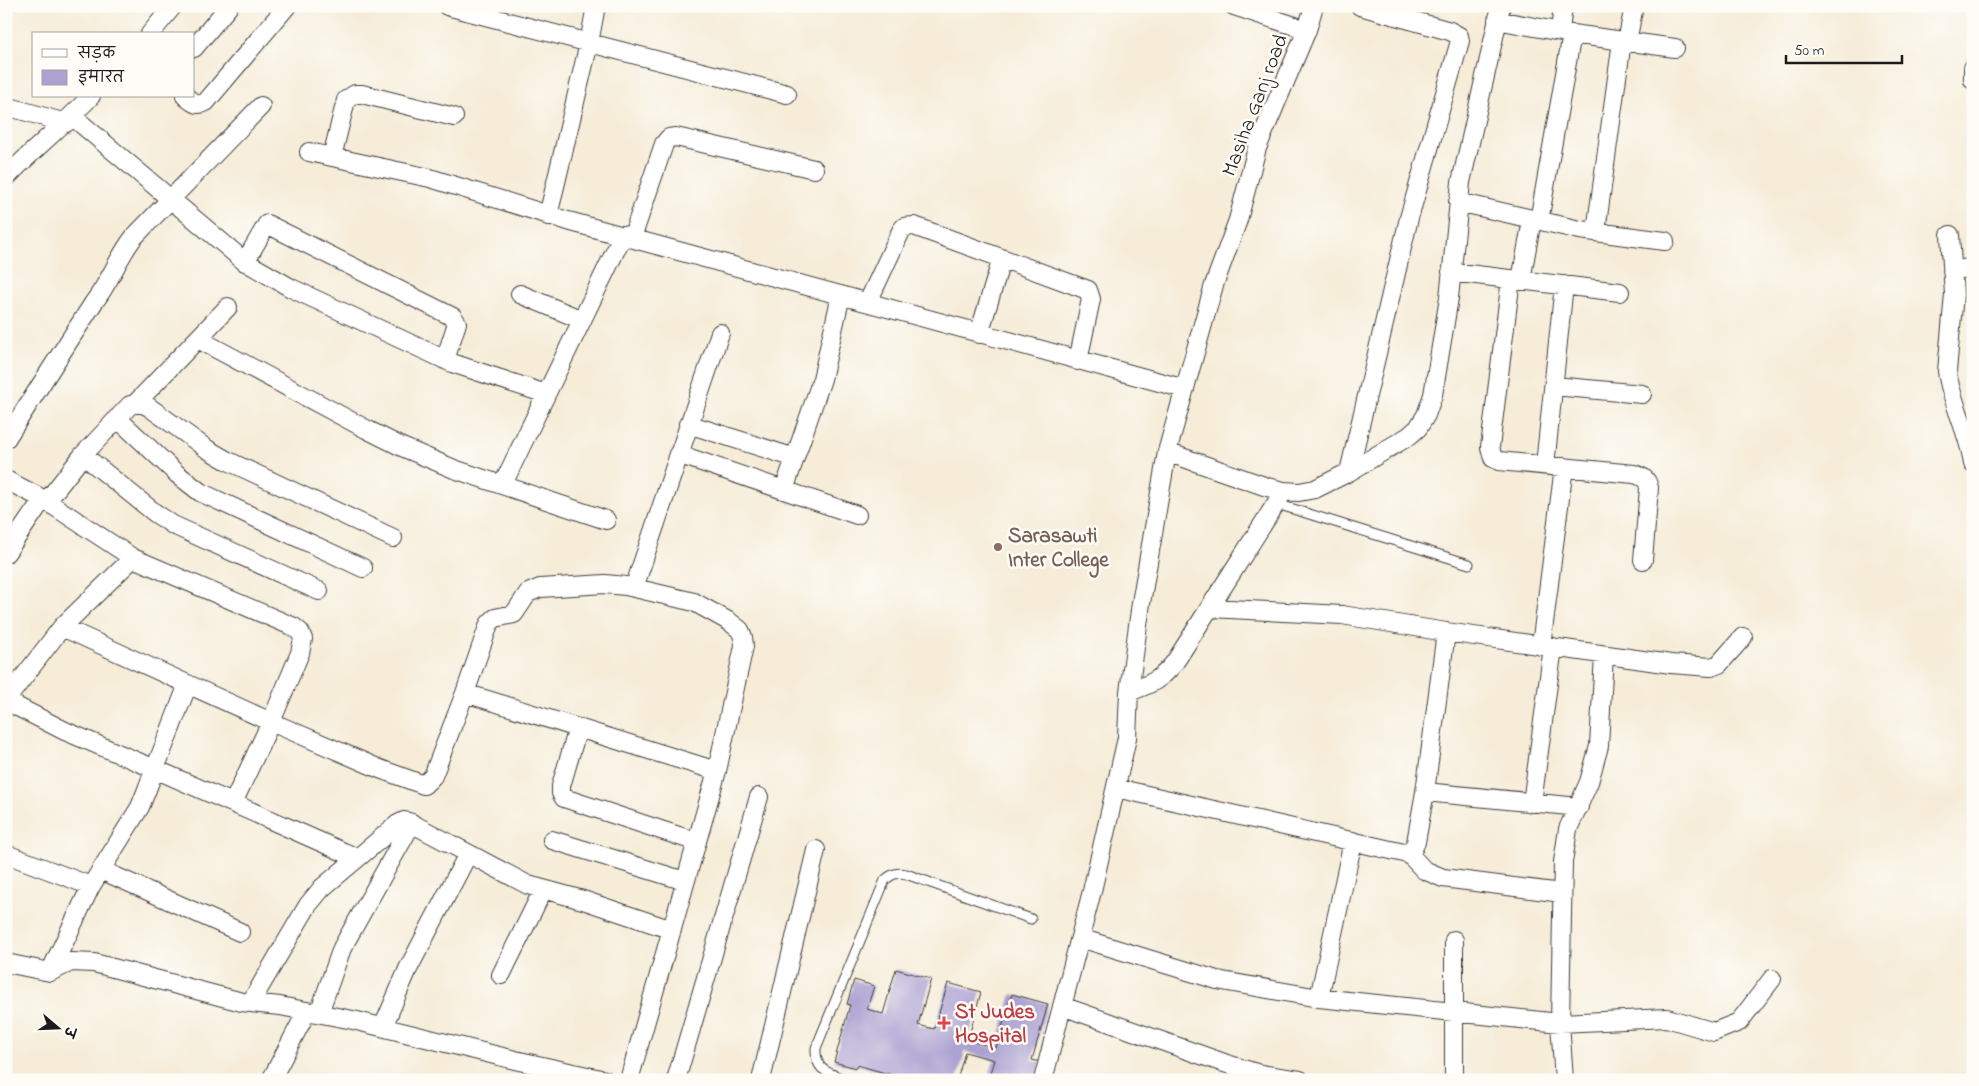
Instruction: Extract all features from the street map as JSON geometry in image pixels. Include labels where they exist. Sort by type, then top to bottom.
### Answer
[{"type":"street","points":[[152,32],[173,6]]},
{"type":"street","points":[[195,47],[229,6]]},
{"type":"street","points":[[188,98],[199,105],[206,102],[287,6]]},
{"type":"street","points":[[447,6],[787,94]]},
{"type":"street","points":[[548,216],[596,6]]},
{"type":"street","points":[[1234,6],[1307,30]]},
{"type":"street","name":"Masiha Ganj road","points":[[1043,1080],[1080,938],[1127,738],[1129,692],[1141,603],[1167,452],[1214,286],[1238,220],[1258,148],[1307,30],[1314,6]]},
{"type":"street","points":[[1349,472],[1409,218],[1460,41],[1459,36],[1450,30],[1400,11],[1360,6]]},
{"type":"street","points":[[1563,6],[1566,33],[1535,220],[1516,280],[1490,447],[1491,456],[1496,460],[1643,476],[1648,481],[1649,488],[1643,560]]},
{"type":"street","points":[[1596,232],[1625,41],[1634,6]]},
{"type":"street","points":[[1167,452],[1280,498],[1314,489],[1349,472],[1409,436],[1418,428],[1426,415],[1433,395],[1451,272],[1458,202],[1499,13],[1566,33],[1675,48]]},
{"type":"street","points":[[1973,68],[1973,80]]},
{"type":"street","points":[[332,157],[346,100],[355,94],[362,94],[454,117]]},
{"type":"street","points":[[6,178],[20,163],[69,120],[89,98]]},
{"type":"street","points":[[6,106],[69,120],[245,262],[291,288],[445,360],[546,394]]},
{"type":"street","points":[[6,439],[102,291],[123,250],[261,106]]},
{"type":"street","points":[[502,484],[582,320],[627,237],[664,144],[669,138],[676,137],[814,169]]},
{"type":"street","points":[[309,152],[430,178],[548,216],[841,294],[978,334],[1185,389]]},
{"type":"street","points":[[1458,202],[1596,232],[1665,241]]},
{"type":"street","points":[[245,262],[267,224],[453,317],[457,323],[445,360]]},
{"type":"street","points":[[868,302],[901,231],[909,225],[1088,290],[1091,298],[1078,361]]},
{"type":"street","points":[[1950,235],[1953,313],[1947,370],[1949,382],[1968,438],[1973,463]]},
{"type":"street","points":[[978,334],[1002,258]]},
{"type":"street","points":[[1952,271],[1973,267]]},
{"type":"street","points":[[1451,272],[1620,292]]},
{"type":"street","points":[[1545,465],[1564,286]]},
{"type":"street","points":[[520,294],[582,320]]},
{"type":"street","points":[[784,490],[822,378],[841,294]]},
{"type":"street","points":[[136,403],[228,307]]},
{"type":"street","points":[[634,588],[720,333]]},
{"type":"street","points":[[198,339],[373,433],[454,468],[606,520]]},
{"type":"street","points":[[1554,386],[1642,394]]},
{"type":"street","points":[[6,553],[45,500],[83,454],[130,405],[136,403],[150,406],[207,449],[226,460],[392,538]]},
{"type":"street","points":[[117,418],[177,474],[200,492],[363,568]]},
{"type":"street","points":[[688,424],[795,458]]},
{"type":"street","points":[[83,454],[155,513],[173,525],[319,591]]},
{"type":"street","points":[[678,454],[857,515]]},
{"type":"street","points":[[1532,803],[1564,467]]},
{"type":"street","points":[[6,480],[45,500],[133,558],[294,627],[300,632],[303,638],[300,653],[271,722],[233,803]]},
{"type":"street","points":[[1129,692],[1152,684],[1164,676],[1176,662],[1280,498]]},
{"type":"street","points":[[133,558],[62,627],[6,701],[66,731],[155,768],[356,858]]},
{"type":"street","points":[[62,627],[271,722],[380,769],[424,785],[433,776],[489,624],[495,618],[514,614],[530,591],[540,588],[604,584],[634,588],[700,605],[730,622],[740,630],[744,646],[716,771],[629,1080]]},
{"type":"street","points":[[1210,608],[1342,615],[1547,647],[1671,664],[1711,667],[1720,664],[1743,637]]},
{"type":"street","points":[[1408,853],[1415,848],[1425,792],[1446,632]]},
{"type":"street","points":[[1564,1080],[1560,1023],[1562,893],[1565,842],[1568,829],[1589,782],[1599,746],[1604,655]]},
{"type":"street","points":[[50,972],[91,886],[140,807],[188,684]]},
{"type":"street","points":[[465,693],[716,771]]},
{"type":"street","points":[[578,728],[561,786],[560,793],[564,798],[697,842]]},
{"type":"street","points":[[1116,788],[1408,853],[1424,870],[1443,878],[1562,893]]},
{"type":"street","points":[[1425,792],[1579,807]]},
{"type":"street","points":[[676,1080],[759,797]]},
{"type":"street","points":[[251,1002],[308,905],[322,888],[398,824],[407,821],[514,880],[543,890],[583,900],[672,930]]},
{"type":"street","points":[[270,1080],[313,1012],[342,948],[412,824]]},
{"type":"street","points":[[552,840],[686,881]]},
{"type":"street","points":[[1320,998],[1353,842]]},
{"type":"street","points":[[761,1080],[816,850]]},
{"type":"street","points":[[6,854],[91,886]]},
{"type":"street","points":[[383,1027],[408,969],[468,854]]},
{"type":"street","points":[[101,870],[240,932]]},
{"type":"street","points":[[501,975],[543,890]]},
{"type":"street","points":[[1080,938],[1217,980],[1320,998],[1560,1023],[1667,1018],[1710,1032],[1718,1032],[1739,1022],[1772,979]]},
{"type":"street","points":[[1454,940],[1456,1012],[1454,1080]]},
{"type":"street","points":[[6,964],[50,972],[71,962],[94,963],[251,1002],[313,1012],[383,1027],[605,1080]]},
{"type":"street","points":[[1062,1006],[1224,1063],[1260,1074],[1300,1080]]},
{"type":"lane","points":[[1280,498],[1469,564]]},
{"type":"lane","points":[[847,1080],[822,1070],[817,1063],[816,1048],[885,880],[890,876],[900,873],[906,874],[1031,919]]},
{"type":"building","points":[[896,969],[931,979],[918,1025],[934,1029],[948,983],[981,992],[968,1040],[996,1048],[1012,994],[1048,1004],[1032,1060],[1041,1062],[1036,1080],[988,1080],[994,1060],[965,1052],[957,1080],[910,1080],[857,1065],[856,1068],[834,1062],[850,1005],[847,1004],[854,980],[874,986],[867,1009],[883,1014]]},
{"type":"place","name":"Sarasawti Inter College","points":[[998,547]]},
{"type":"place","name":"St Judes Hospital","points":[[944,1023]]}]
